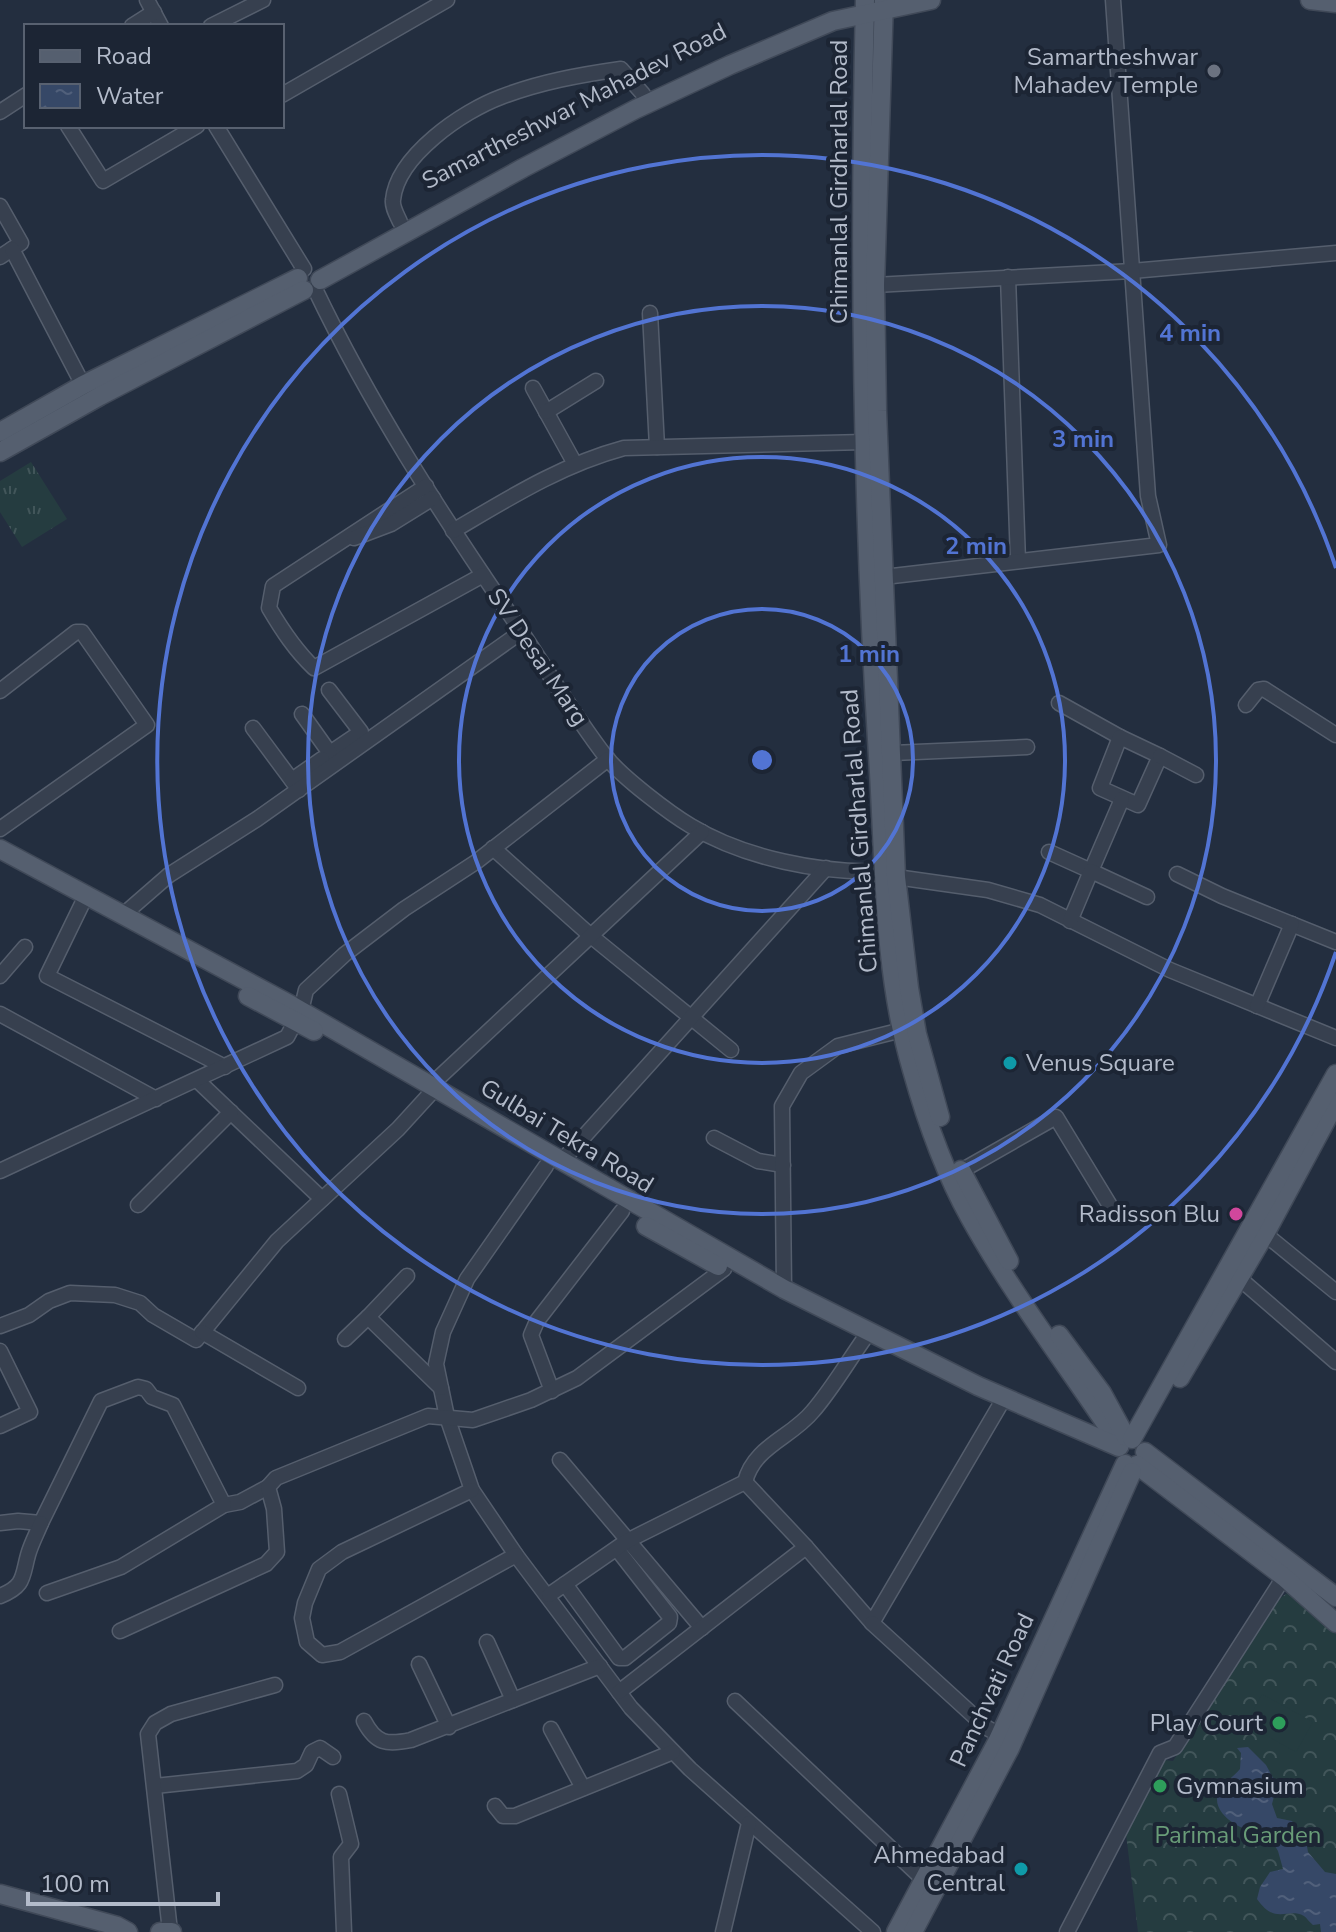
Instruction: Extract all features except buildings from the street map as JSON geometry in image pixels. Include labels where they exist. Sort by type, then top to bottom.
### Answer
[{"type":"main road","points":[[871,5],[931,0]]},
{"type":"main road","points":[[1310,0],[1336,3]]},
{"type":"main road","name":"Samartheshwar Mahadev Road","points":[[310,279],[400,222],[643,94],[828,9],[871,5]]},
{"type":"main road","name":"Samartheshwar Mahadev Road","points":[[310,279],[636,109],[871,5]]},
{"type":"main road","name":"Chimanlal Girdharlal Road","points":[[871,5],[877,411],[893,753],[890,874],[917,1034],[936,1107],[961,1171],[1011,1264],[1116,1415],[1130,1452],[1336,1597]]},
{"type":"main road","name":"Chimanlal Girdharlal Road","points":[[871,5],[861,274],[865,442],[890,874],[893,989],[902,1030],[925,1109],[968,1214],[1009,1283],[1130,1452],[1336,1623]]},
{"type":"main road","points":[[0,432],[83,385],[310,279]]},
{"type":"main road","points":[[0,452],[310,279]]},
{"type":"main road","name":"Gulbai Tekra Road","points":[[0,849],[431,1089],[554,1164],[784,1289],[978,1386],[1130,1452]]},
{"type":"main road","name":"Gulbai Tekra Road","points":[[0,860],[298,1016]]},
{"type":"main road","points":[[1130,1452],[1336,1074]]},
{"type":"main road","points":[[1130,1452],[1265,1234],[1336,1102]]},
{"type":"main road","name":"Gulbai Tekra Road","points":[[554,1164],[622,1211],[724,1269],[958,1387],[1054,1428],[1130,1452]]},
{"type":"main road","name":"Panchvati Road","points":[[896,1932],[1000,1735],[1130,1452]]},
{"type":"main road","name":"Panchvati Road","points":[[913,1932],[1010,1748],[1130,1452]]},
{"type":"main road","points":[[0,1894],[117,1926],[128,1932]]},
{"type":"main road","points":[[0,1906],[97,1932]]},
{"type":"main road","points":[[160,1932],[171,1932]]},
{"type":"street","points":[[215,24],[263,0]]},
{"type":"street","points":[[284,94],[447,0]]},
{"type":"street","points":[[884,577],[1159,545],[1148,496],[1113,0]]},
{"type":"street","points":[[135,24],[154,13]]},
{"type":"street","points":[[400,222],[392,203],[399,181],[413,158],[451,125],[497,98],[562,78],[621,69],[643,94]]},
{"type":"street","points":[[0,112],[24,96]]},
{"type":"street","points":[[69,128],[103,181],[194,128]]},
{"type":"street","name":"SV Desai Marg","points":[[221,128],[310,279],[348,356],[401,449],[453,531],[608,759],[662,805],[727,845],[767,857],[852,873],[890,874],[988,890],[1040,905],[1170,970],[1336,1038]]},
{"type":"street","points":[[0,206],[21,243],[6,253],[83,385]]},
{"type":"street","points":[[875,285],[1132,271],[1336,253]]},
{"type":"street","points":[[1008,277],[1018,561]]},
{"type":"street","points":[[650,313],[657,447]]},
{"type":"street","points":[[546,412],[596,381]]},
{"type":"street","points":[[533,388],[575,464]]},
{"type":"street","points":[[453,531],[536,482],[575,464],[624,448],[865,442]]},
{"type":"street","points":[[429,492],[391,524],[361,537],[338,542],[273,586],[269,608],[297,652],[314,668],[483,575]]},
{"type":"street","points":[[0,691],[76,632],[82,632],[147,725],[0,829]]},
{"type":"street","points":[[123,915],[169,875],[330,758],[521,632]]},
{"type":"street","points":[[1246,705],[1258,690],[1264,689],[1336,735]]},
{"type":"street","points":[[329,690],[364,736]]},
{"type":"street","points":[[1059,703],[1196,775]]},
{"type":"street","points":[[302,714],[330,758]]},
{"type":"street","points":[[253,728],[296,785]]},
{"type":"street","points":[[1120,737],[1100,788],[1122,799],[1138,805],[1160,756]]},
{"type":"street","points":[[893,753],[1027,747]]},
{"type":"street","points":[[0,1171],[287,1037],[306,990],[345,954],[493,848],[608,759]]},
{"type":"street","points":[[1070,921],[1122,799]]},
{"type":"street","points":[[0,1326],[29,1315],[49,1301],[70,1293],[115,1295],[140,1303],[153,1315],[196,1340],[277,1241],[398,1129],[431,1089],[702,832]]},
{"type":"street","points":[[493,848],[591,936],[731,1050]]},
{"type":"street","points":[[1049,852],[1147,897]]},
{"type":"street","points":[[826,868],[554,1164],[467,1279],[443,1332],[436,1364],[447,1417],[472,1490],[516,1555],[619,1692],[673,1752],[873,1932]]},
{"type":"street","points":[[1177,874],[1222,896],[1336,942]]},
{"type":"street","points":[[82,904],[47,976],[225,1067]]},
{"type":"street","points":[[1257,1006],[1292,924]]},
{"type":"street","points":[[0,976],[25,947]]},
{"type":"street","points":[[0,1014],[156,1099]]},
{"type":"street","points":[[784,1289],[782,1106],[801,1073],[838,1046],[902,1030]]},
{"type":"street","points":[[197,1080],[322,1199]]},
{"type":"street","points":[[138,1205],[231,1112]]},
{"type":"street","points":[[961,1171],[1056,1117],[1109,1204]]},
{"type":"street","points":[[714,1138],[758,1161],[783,1165]]},
{"type":"street","points":[[552,1391],[531,1335],[537,1321],[622,1211]]},
{"type":"street","points":[[1265,1234],[1336,1292]]},
{"type":"street","points":[[47,1593],[121,1567],[224,1505],[240,1502],[268,1487],[276,1478],[428,1416],[473,1420],[552,1391],[577,1378],[724,1269]]},
{"type":"street","points":[[345,1339],[407,1276]]},
{"type":"street","points":[[1239,1278],[1336,1362]]},
{"type":"street","points":[[368,1317],[441,1388]]},
{"type":"street","points":[[202,1332],[298,1388]]},
{"type":"street","points":[[549,1595],[622,1545],[745,1482],[756,1457],[811,1414],[864,1339]]},
{"type":"street","points":[[0,1351],[30,1412],[0,1426]]},
{"type":"street","points":[[0,1596],[12,1591],[25,1576],[28,1555],[41,1523],[101,1401],[138,1387],[146,1389],[152,1397],[173,1405],[224,1505]]},
{"type":"street","points":[[872,1623],[1000,1405]]},
{"type":"street","points":[[560,1460],[622,1545],[670,1617],[669,1623],[625,1658],[619,1658],[565,1584]]},
{"type":"street","points":[[745,1482],[872,1623],[987,1728],[1000,1735]]},
{"type":"street","points":[[120,1631],[266,1564],[277,1552],[274,1509],[268,1487]]},
{"type":"street","points":[[472,1490],[342,1552],[319,1569],[302,1618],[307,1642],[322,1655],[340,1652],[516,1555]]},
{"type":"street","points":[[0,1523],[41,1523]]},
{"type":"street","points":[[622,1545],[702,1628]]},
{"type":"street","points":[[619,1692],[806,1547]]},
{"type":"street","points":[[1067,1932],[1160,1753],[1175,1747],[1284,1577]]},
{"type":"street","points":[[487,1642],[513,1700]]},
{"type":"street","points":[[419,1664],[449,1727]]},
{"type":"street","points":[[364,1721],[370,1734],[393,1744],[449,1727],[600,1666]]},
{"type":"street","points":[[171,1932],[148,1734],[155,1723],[171,1714],[275,1685]]},
{"type":"street","points":[[735,1701],[923,1879]]},
{"type":"street","points":[[551,1729],[583,1788]]},
{"type":"street","points":[[155,1786],[297,1771],[306,1765],[312,1752],[320,1748],[333,1757]]},
{"type":"street","points":[[495,1806],[503,1816],[515,1816],[673,1752]]},
{"type":"street","points":[[339,1794],[351,1844],[341,1857],[344,1932]]},
{"type":"street","points":[[723,1932],[749,1823]]},
{"type":"green space","points":[[31,462],[67,519],[22,547],[0,512],[0,481]]},
{"type":"green space","name":"Parimal Garden","points":[[1290,1591],[1336,1633],[1336,1932],[1138,1932],[1126,1834],[1133,1812],[1164,1760],[1173,1761],[1275,1602]]},
{"type":"green space","name":"Play Court","points":[[1262,1694],[1313,1722],[1296,1752],[1246,1724]]},
{"type":"water","points":[[1248,1747],[1266,1765],[1277,1785],[1272,1804],[1277,1818],[1292,1821],[1306,1841],[1308,1852],[1325,1872],[1336,1874],[1336,1932],[1321,1932],[1320,1924],[1313,1925],[1298,1914],[1270,1912],[1257,1899],[1260,1887],[1270,1872],[1283,1869],[1278,1851],[1268,1834],[1233,1823],[1220,1810],[1217,1802],[1220,1789],[1240,1769],[1241,1753],[1237,1748]]},
{"type":"place","name":"Samartheshwar Mahadev Temple","points":[[1214,71]]},
{"type":"place","name":"Venus Square","points":[[1010,1063]]},
{"type":"place","name":"Radisson Blu","points":[[1236,1214]]},
{"type":"place","name":"Play Court","points":[[1279,1723]]},
{"type":"place","name":"Gymnasium","points":[[1160,1786]]},
{"type":"place","name":"Ahmedabad Central","points":[[1021,1869]]}]
